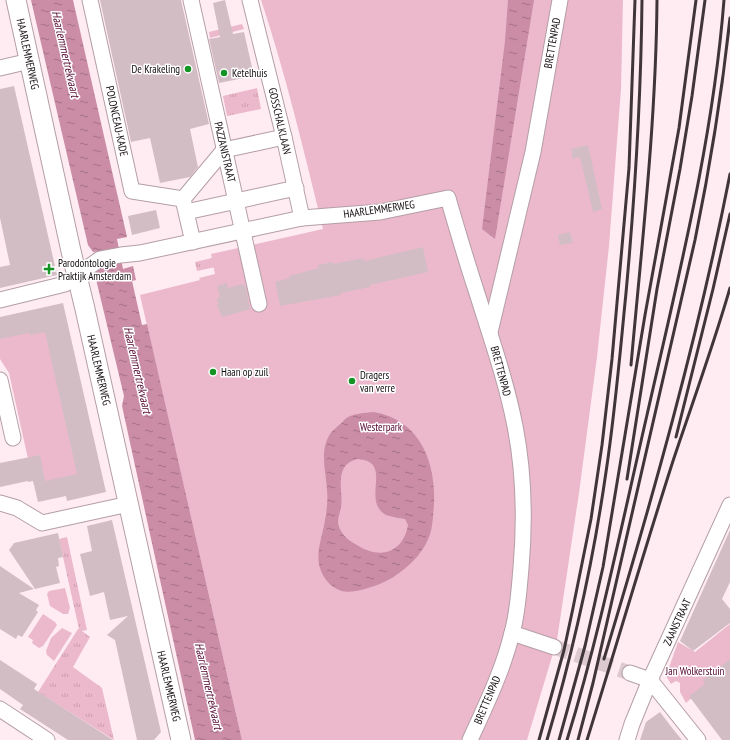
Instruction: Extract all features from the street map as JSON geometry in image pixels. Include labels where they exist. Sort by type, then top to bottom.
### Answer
[{"type":"main road","name":"HAARLEMMERWEG","points":[[16,0],[181,740]]},
{"type":"street","name":"POLONCEAU-KADE","points":[[90,0],[132,191],[185,206]]},
{"type":"street","name":"PAZZANISTRAAT","points":[[191,0],[259,304]]},
{"type":"street","name":"GOSSCHALKLAAN","points":[[250,0],[284,137],[302,218]]},
{"type":"street","name":"BRETTENPAD","points":[[470,740],[494,686],[512,633],[519,589],[522,554],[520,455],[510,405],[490,332],[533,152],[560,0]]},
{"type":"street","points":[[0,68],[30,62]]},
{"type":"street","points":[[193,242],[185,206],[224,150],[284,137]]},
{"type":"street","points":[[185,206],[236,202],[296,188]]},
{"type":"street","name":"HAARLEMMERWEG","points":[[77,274],[100,259],[140,253],[302,218],[380,212],[448,198],[468,266],[490,332]]},
{"type":"street","points":[[0,300],[65,284],[77,274]]},
{"type":"street","points":[[0,380],[13,438]]},
{"type":"street","points":[[0,503],[17,508],[42,523],[129,504]]},
{"type":"street","name":"ZAANSTRAAT","points":[[627,740],[650,680],[730,505]]},
{"type":"street","points":[[512,633],[554,647]]},
{"type":"street","points":[[630,673],[650,680],[698,740]]},
{"type":"street","points":[[0,709],[47,740]]},
{"type":"green space","name":"Westerpark","points":[[261,0],[623,0],[621,89],[609,246],[597,357],[579,493],[557,640],[527,740],[242,740],[140,295],[200,280],[199,278],[215,274],[211,254],[323,229],[287,85]]},
{"type":"green space","points":[[242,24],[244,29],[210,38],[209,32]]},
{"type":"green space","points":[[257,88],[261,109],[227,116],[223,96]]},
{"type":"green space","points":[[241,251],[244,261],[197,271],[195,262]]},
{"type":"green space","points":[[51,326],[87,488],[44,496],[30,468],[9,373],[0,359],[0,336]]},
{"type":"green space","points":[[67,537],[87,630],[82,631],[90,637],[73,667],[102,688],[114,740],[38,692],[79,629],[59,539]]},
{"type":"green space","points":[[65,588],[70,608],[68,614],[63,614],[50,606],[47,594],[49,591]]},
{"type":"green space","points":[[43,614],[57,625],[43,646],[39,648],[32,643],[33,640],[28,637]]},
{"type":"green space","name":"Jan Wolkerstuin","points":[[730,624],[730,663],[686,703],[680,692],[680,683],[676,681],[671,684],[666,676],[678,642],[695,652]]},
{"type":"green space","points":[[62,628],[72,633],[54,661],[47,655],[46,651],[51,638]]},
{"type":"water","name":"Haarlemmertrekvaart","points":[[31,0],[73,0],[127,237],[117,239],[123,269],[133,266],[136,280],[132,281],[142,325],[147,324],[242,740],[195,740],[122,406],[124,396],[95,275],[96,271],[103,267],[100,251],[93,252],[88,245]]},
{"type":"water","points":[[508,0],[534,0],[495,239],[482,229],[505,41]]},
{"type":"water","points":[[374,412],[390,417],[403,424],[414,434],[422,445],[432,473],[434,488],[432,525],[425,545],[420,553],[406,568],[389,580],[380,584],[364,589],[346,592],[334,588],[325,579],[321,572],[318,556],[326,516],[327,501],[324,454],[330,434],[345,419],[355,414]],"holes":[[[357,459],[368,461],[374,466],[376,474],[375,491],[379,508],[386,515],[405,519],[408,525],[405,535],[396,548],[382,553],[366,550],[352,542],[342,533],[338,523],[341,509],[341,479],[344,468],[348,463]]]},
{"type":"building","points":[[100,0],[181,0],[209,124],[190,129],[198,167],[190,177],[160,183],[150,138],[131,142]]},
{"type":"building","name":"Ketelhuis","points":[[225,0],[233,34],[244,32],[254,76],[219,83],[209,39],[220,37],[213,3]]},
{"type":"building","points":[[14,86],[57,275],[0,288],[0,267],[10,265],[0,218],[0,89]]},
{"type":"building","points":[[588,145],[602,209],[593,212],[580,157],[573,159],[571,149]]},
{"type":"building","points":[[156,210],[160,228],[132,235],[128,216]]},
{"type":"building","points":[[570,232],[573,243],[560,245],[558,235]]},
{"type":"building","points":[[423,247],[428,272],[370,285],[370,287],[341,293],[341,295],[280,306],[275,282],[290,278],[289,276],[319,268],[318,265],[333,262],[333,264],[363,258],[364,261]]},
{"type":"building","points":[[227,283],[228,288],[242,284],[246,287],[250,309],[222,317],[217,305],[217,298],[220,297],[217,286]]},
{"type":"building","points":[[63,303],[106,492],[67,501],[66,496],[38,502],[33,481],[0,487],[0,463],[40,455],[45,481],[77,474],[45,332],[30,335],[29,333],[0,339],[0,317]]},
{"type":"building","points":[[112,520],[161,732],[154,740],[137,740],[115,640],[107,635],[128,616],[110,620],[104,592],[90,596],[80,554],[92,551],[87,526]]},
{"type":"building","points":[[730,530],[730,582],[722,599],[730,609],[730,623],[693,651],[680,641]]},
{"type":"building","points":[[58,533],[63,557],[58,558],[59,566],[56,567],[60,583],[35,589],[9,550],[14,543]]},
{"type":"building","points":[[0,566],[34,589],[19,593],[39,605],[36,610],[38,612],[22,637],[18,635],[16,639],[0,629]]},
{"type":"building","points":[[730,659],[730,740],[722,740],[689,696],[705,684],[703,680]]},
{"type":"building","points":[[0,660],[37,684],[34,689],[113,740],[68,740],[20,709],[23,705],[0,689]]},
{"type":"building","points":[[660,712],[682,740],[640,740],[646,722]]},
{"type":"tunnel","points":[[554,647],[630,673]]},
{"type":"railway","points":[[539,740],[564,650],[573,608],[591,519],[602,445],[612,359],[629,168],[635,0]]},
{"type":"railway","points":[[547,740],[574,641],[588,574],[601,506],[612,428],[626,293],[635,183],[639,110],[642,0]]},
{"type":"railway","points":[[631,365],[651,137],[657,0]]},
{"type":"railway","points":[[559,740],[585,646],[603,567],[645,315],[679,128],[696,0]]},
{"type":"railway","points":[[627,479],[657,289],[680,169],[692,96],[705,0]]},
{"type":"railway","points":[[567,740],[600,619],[682,261],[712,105],[724,0]]},
{"type":"railway","points":[[578,740],[593,683],[695,240],[715,130],[730,18]]},
{"type":"railway","points":[[604,659],[657,479],[689,358],[704,297],[730,174]]},
{"type":"railway","points":[[676,437],[730,214]]},
{"type":"railway","points":[[587,740],[673,461],[710,354],[730,288]]},
{"type":"place","name":"De Krakeling","points":[[188,69]]},
{"type":"place","name":"Ketelhuis","points":[[224,73]]},
{"type":"place","name":"Parodontologie Praktijk Amsterdam","points":[[49,269]]},
{"type":"place","name":"Haan op zuil","points":[[213,372]]},
{"type":"place","name":"Dragers van verre","points":[[352,381]]}]
